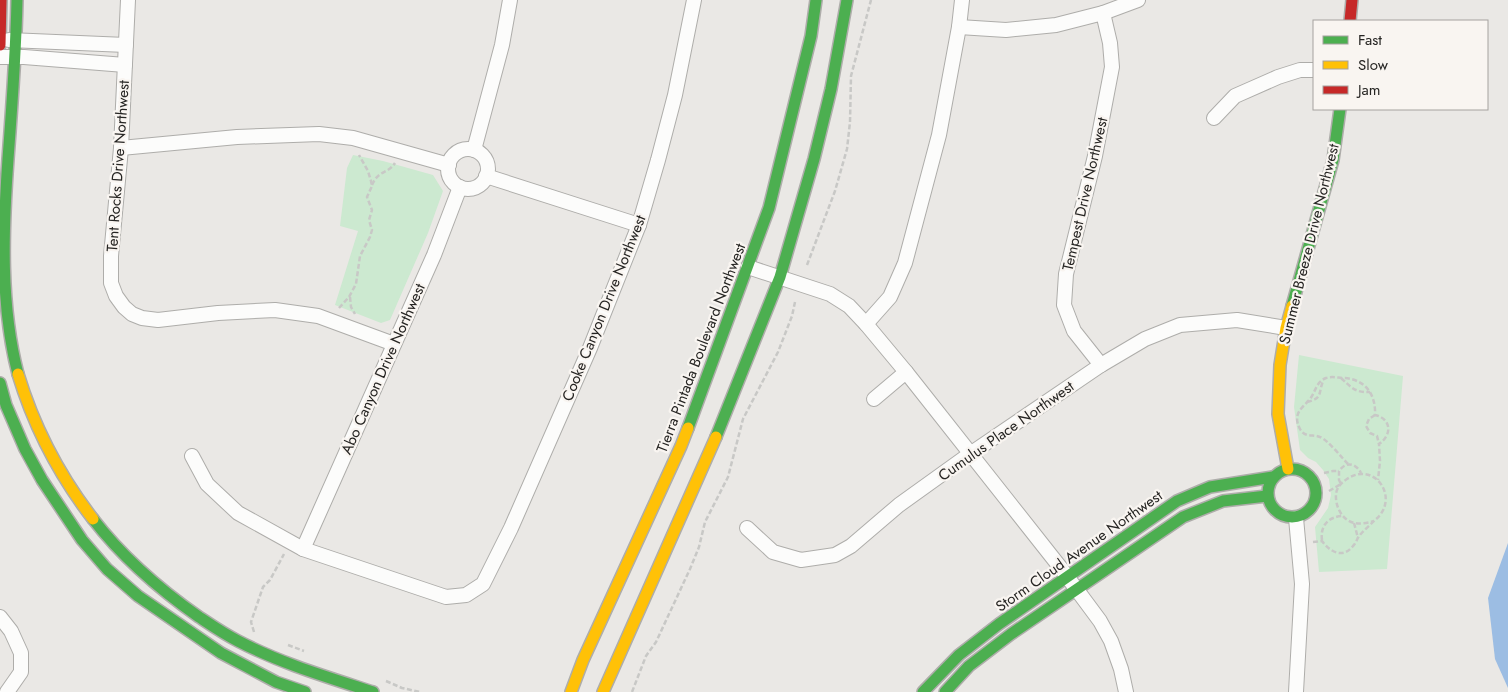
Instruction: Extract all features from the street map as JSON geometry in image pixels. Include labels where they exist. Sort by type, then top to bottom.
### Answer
[{"type":"street","points":[[0,45],[1,0]]},
{"type":"street","points":[[17,0],[15,57],[4,210],[3,288],[8,336],[14,366],[26,404],[38,431],[53,460],[91,519],[129,562],[161,589],[208,623],[236,640],[271,657],[373,692]]},
{"type":"street","name":"Tent Rocks Drive Northwest","points":[[128,0],[121,148],[111,256],[111,283],[116,296],[124,307],[132,314],[142,318],[158,320],[218,313],[275,310],[318,316],[394,344]]},
{"type":"street","points":[[474,150],[502,45],[510,0]]},
{"type":"street","name":"Cooke Canyon Drive Northwest","points":[[302,549],[446,598],[466,595],[483,584],[511,528],[590,348],[638,225],[675,95],[694,0]]},
{"type":"street","name":"Tierra Pintada Boulevard Northwest","points":[[571,692],[583,660],[681,446],[769,208],[811,36],[816,0]]},
{"type":"street","points":[[603,692],[727,412],[780,277],[814,159],[831,89],[847,0]]},
{"type":"street","points":[[866,324],[890,297],[905,264],[939,135],[959,27],[962,0]]},
{"type":"street","points":[[959,27],[1006,30],[1056,26],[1103,13],[1138,0]]},
{"type":"street","points":[[1350,20],[1352,0]]},
{"type":"street","name":"Tempest Drive Northwest","points":[[1101,366],[1074,331],[1064,305],[1066,274],[1095,156],[1112,67],[1110,43],[1103,13]]},
{"type":"street","points":[[0,40],[126,45]]},
{"type":"street","points":[[0,56],[125,64]]},
{"type":"street","points":[[1214,118],[1236,96],[1278,77],[1300,70],[1313,70]]},
{"type":"street","name":"Summer Breeze Drive Northwest","points":[[1288,469],[1278,414],[1280,365],[1286,328],[1333,160],[1340,110]]},
{"type":"street","points":[[121,148],[236,137],[319,134],[353,138],[448,165]]},
{"type":"street","points":[[461,150],[474,150],[484,158],[487,170],[486,176],[483,182],[472,188],[460,187],[450,178],[448,165],[451,158],[461,150]]},
{"type":"street","points":[[486,176],[638,225]]},
{"type":"street","name":"Abo Canyon Drive Northwest","points":[[302,549],[434,255],[460,187]]},
{"type":"street","points":[[748,267],[830,294],[849,306],[866,324],[1067,576],[1100,621],[1111,641],[1122,669],[1126,692]]},
{"type":"street","name":"Cumulus Place Northwest","points":[[747,528],[774,552],[801,560],[835,555],[852,546],[899,505],[970,454],[1101,366],[1145,339],[1180,325],[1237,320],[1286,328]]},
{"type":"street","points":[[874,399],[906,372]]},
{"type":"street","points":[[0,383],[6,405],[42,480],[82,540],[107,569],[138,596],[220,653],[276,682],[306,692]]},
{"type":"street","points":[[192,456],[206,484],[238,513],[302,549]]},
{"type":"street","points":[[1288,469],[1301,470],[1308,474],[1316,490],[1316,498],[1312,507],[1305,514],[1296,518],[1280,515],[1273,509],[1267,496],[1268,485],[1273,477],[1280,471],[1288,469]]},
{"type":"street","name":"Storm Cloud Avenue Northwest","points":[[923,692],[959,655],[999,624],[1177,501],[1210,487],[1273,477]]},
{"type":"street","name":"Storm Cloud Avenue Northwest","points":[[945,692],[969,666],[1011,634],[1183,518],[1223,501],[1267,496]]},
{"type":"street","points":[[1296,518],[1302,584],[1296,692]]},
{"type":"street","points":[[0,617],[11,631],[21,653],[21,672],[7,692]]},
{"type":"path","points":[[807,265],[835,191],[847,149],[850,122],[851,76],[871,0]]},
{"type":"path","points":[[359,155],[368,172],[372,186]]},
{"type":"path","points":[[339,308],[350,296],[358,280],[360,256],[372,230],[368,220],[372,207],[367,197],[377,176],[391,168],[395,163]]},
{"type":"path","points":[[350,296],[354,314]]},
{"type":"path","points":[[632,692],[646,656],[656,642],[696,554],[705,522],[728,477],[743,419],[778,352],[792,316],[795,302]]},
{"type":"path","points":[[1361,474],[1358,468],[1348,464],[1325,440],[1320,437],[1310,437],[1300,429],[1298,414],[1300,408],[1311,397],[1316,386],[1323,380],[1333,376],[1350,378],[1366,387],[1375,404],[1375,415]]},
{"type":"path","points":[[1341,378],[1354,390],[1370,392]]},
{"type":"path","points":[[1306,402],[1317,398],[1323,380]]},
{"type":"path","points":[[1375,415],[1385,420],[1388,430],[1384,441],[1378,444]]},
{"type":"path","points":[[1375,415],[1369,419],[1366,426],[1370,433],[1377,436],[1380,461],[1378,480]]},
{"type":"path","points":[[1341,484],[1339,472],[1348,464]]},
{"type":"path","points":[[1324,473],[1339,472]]},
{"type":"path","points":[[1329,491],[1352,476],[1361,474],[1373,476],[1385,491],[1386,505],[1382,513],[1352,548],[1337,553],[1331,551],[1322,541],[1321,533],[1325,524],[1333,518],[1344,516]]},
{"type":"path","points":[[1341,484],[1337,489],[1336,504],[1341,515],[1354,523],[1374,521]]},
{"type":"path","points":[[1354,523],[1358,539]]},
{"type":"path","points":[[1313,542],[1322,541]]},
{"type":"path","points":[[257,636],[254,634],[251,622],[263,587],[270,580],[284,554]]},
{"type":"path","points":[[283,643],[306,652]]},
{"type":"path","points":[[383,680],[402,688],[420,692]]},
{"type":"green space","points":[[353,155],[433,175],[443,191],[428,233],[390,320],[381,323],[335,305],[358,231],[340,226],[347,168]]},
{"type":"green space","points":[[1299,355],[1403,376],[1387,569],[1319,572],[1315,527],[1328,508],[1331,495],[1329,479],[1323,470],[1300,450],[1294,407]]},
{"type":"water","points":[[1508,543],[1508,688],[1495,659],[1488,598]]},
{"type":"traffic: fast","points":[[17,0],[15,60],[6,186],[4,267],[8,321],[18,374]]},
{"type":"traffic: fast","points":[[688,428],[769,208],[811,36],[816,0]]},
{"type":"traffic: fast","points":[[716,437],[780,277],[814,159],[831,89],[847,0]]},
{"type":"traffic: fast","points":[[1292,306],[1333,160],[1340,110]]},
{"type":"traffic: fast","points":[[0,383],[6,405],[25,449],[42,480],[82,540],[107,569],[138,596],[221,653],[276,682],[305,692]]},
{"type":"traffic: fast","points":[[1287,469],[1297,469],[1306,473],[1312,479],[1315,484],[1316,493],[1315,502],[1306,513],[1297,517],[1287,517],[1278,513],[1272,507],[1268,498],[1268,488],[1272,479],[1278,473],[1287,469]]},
{"type":"traffic: fast","points":[[923,692],[959,655],[999,624],[1177,501],[1210,487],[1273,477]]},
{"type":"traffic: fast","points":[[945,692],[969,666],[1011,634],[1183,517],[1223,501],[1267,496]]},
{"type":"traffic: fast","points":[[93,519],[142,572],[184,606],[223,632],[254,649],[287,663],[373,692]]},
{"type":"traffic: slow","points":[[1288,469],[1278,414],[1280,365],[1292,306]]},
{"type":"traffic: slow","points":[[18,374],[24,394],[49,450],[69,485],[93,519]]},
{"type":"traffic: slow","points":[[571,692],[583,660],[688,428]]},
{"type":"traffic: slow","points":[[603,692],[716,437]]},
{"type":"traffic: jam","points":[[0,45],[1,0]]},
{"type":"traffic: jam","points":[[1350,20],[1352,0]]}]
